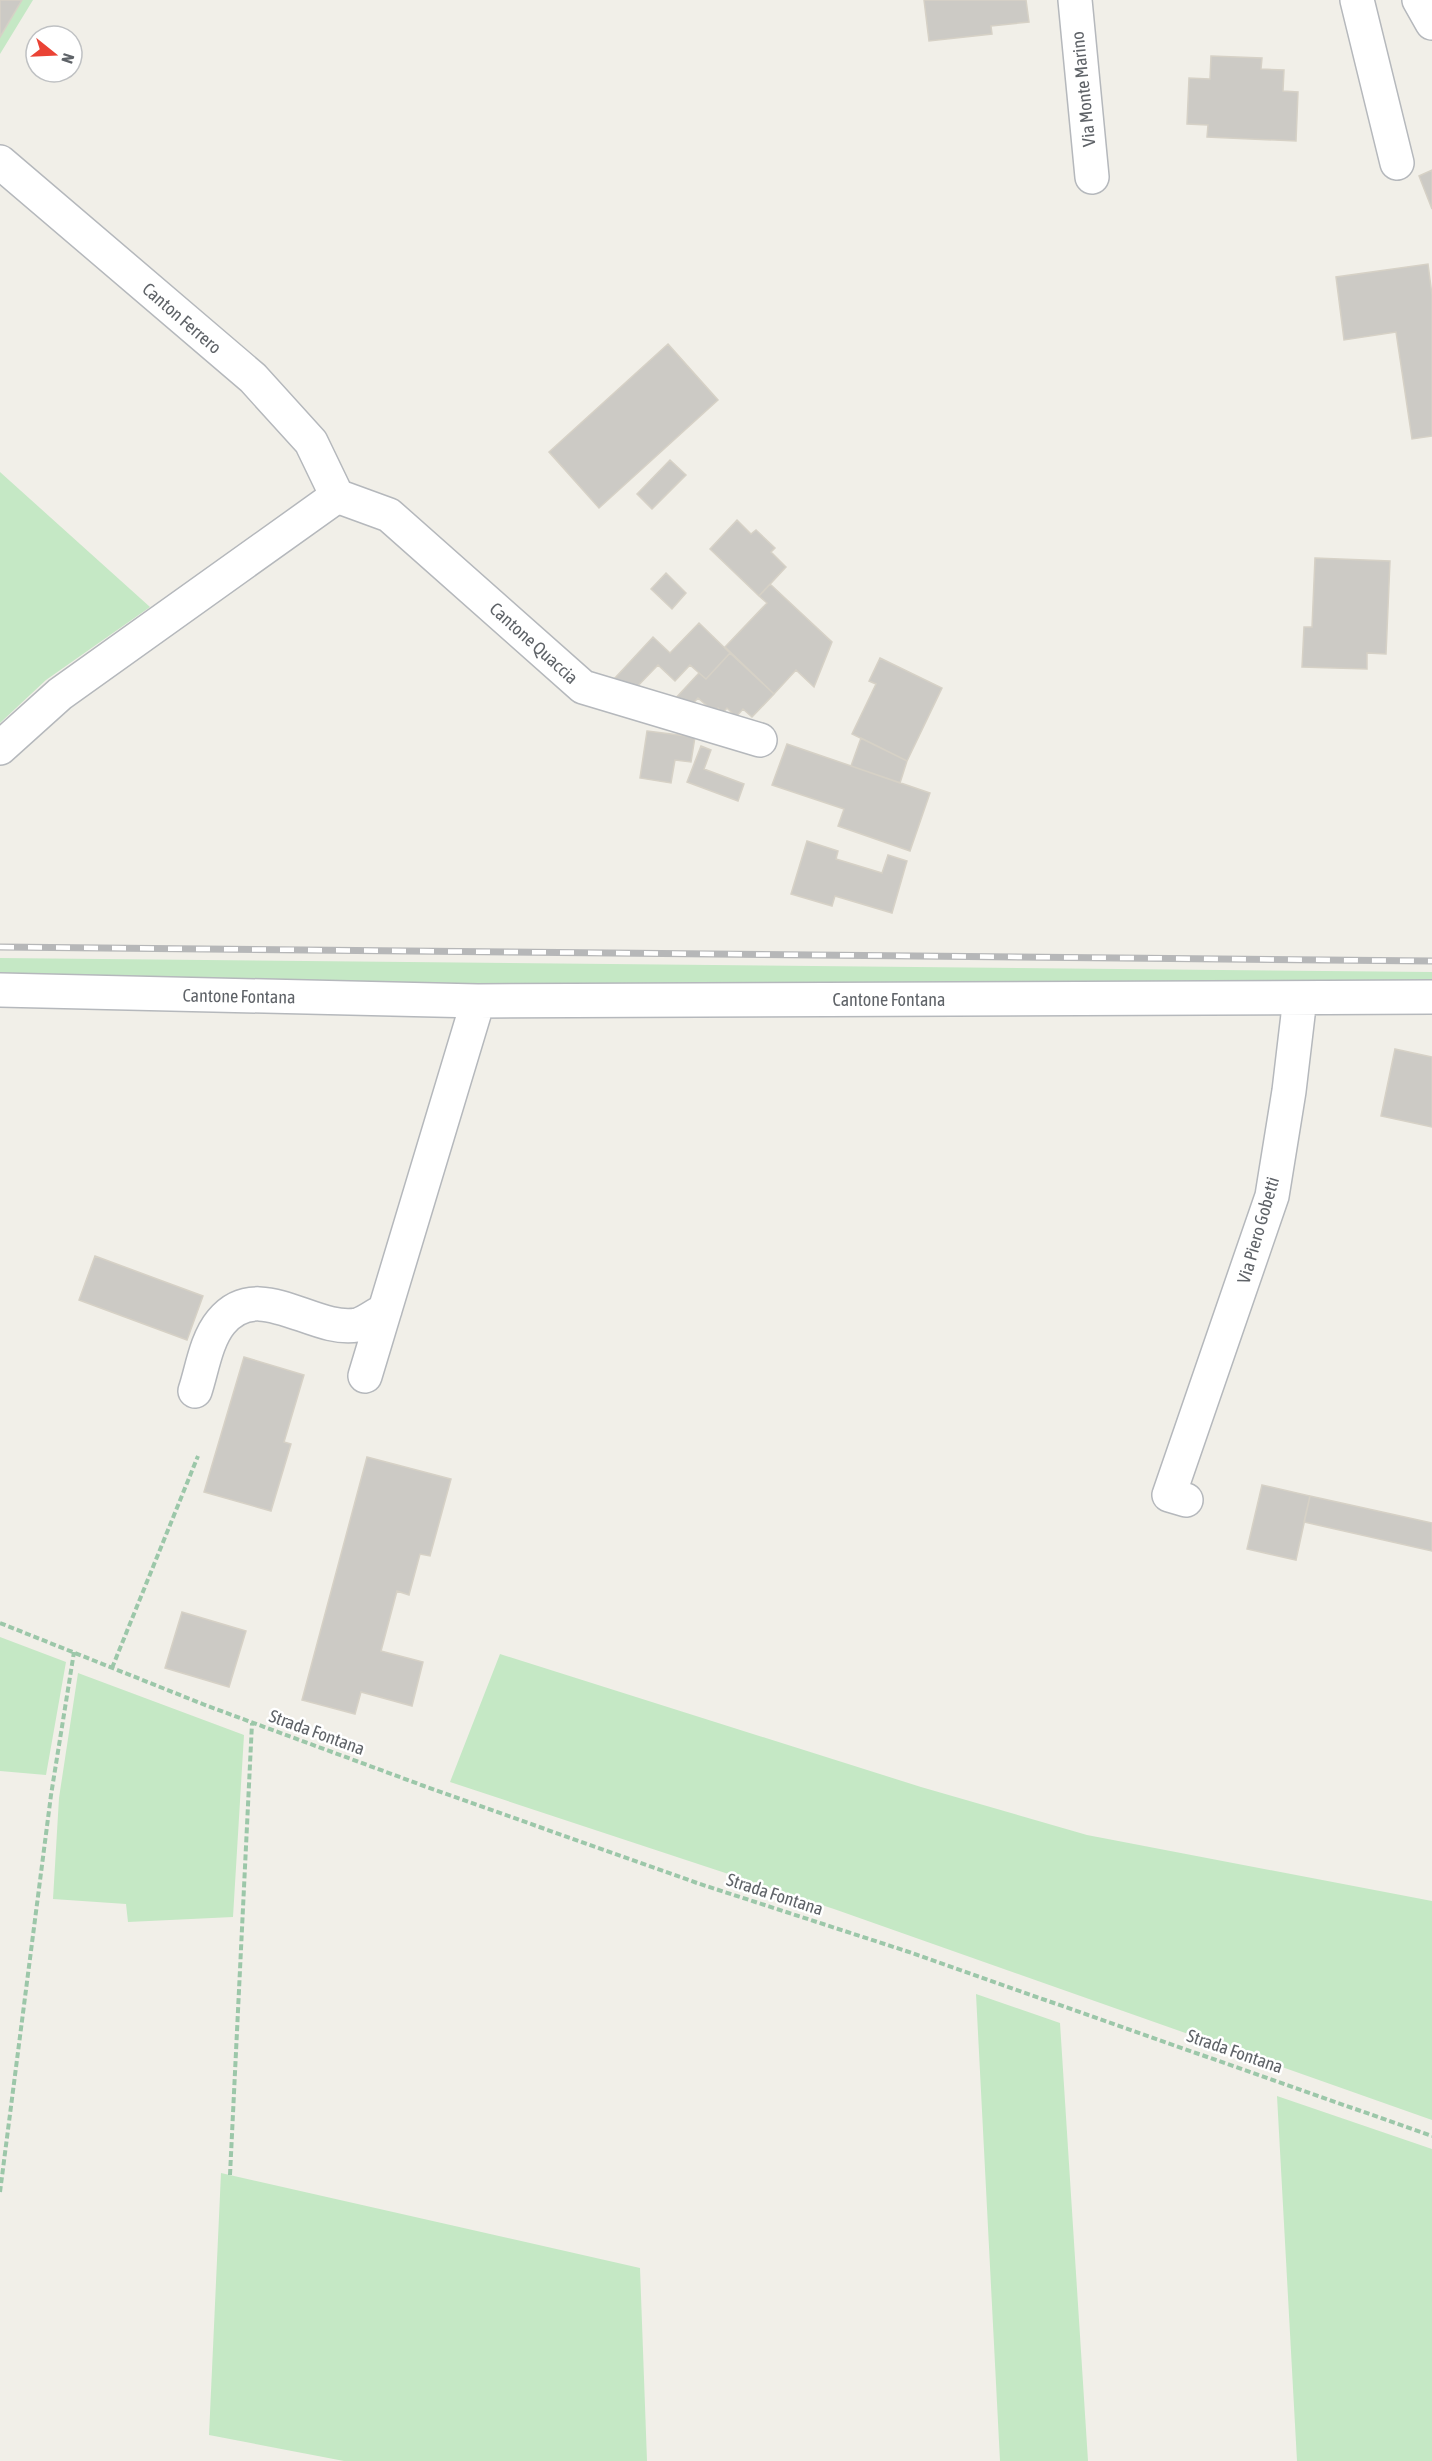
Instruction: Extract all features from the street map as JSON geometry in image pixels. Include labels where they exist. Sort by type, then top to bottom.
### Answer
[{"type":"street","name":"Via Monte Marino","points":[[1075,0],[1092,177]]},
{"type":"street","points":[[1357,0],[1397,163]]},
{"type":"street","points":[[1419,0],[1432,23]]},
{"type":"street","name":"Canton Ferrero","points":[[0,162],[253,378],[311,442],[337,496]]},
{"type":"street","points":[[0,748],[60,694],[337,496]]},
{"type":"street","name":"Cantone Quaccia","points":[[337,496],[389,515],[583,687],[760,740]]},
{"type":"street","name":"Cantone Fontana","points":[[0,990],[478,1001],[1300,998]]},
{"type":"street","points":[[1300,998],[1432,997]]},
{"type":"street","name":"Via Piero Gobetti","points":[[1186,1500],[1169,1495],[1272,1196],[1289,1091],[1300,998]]},
{"type":"street","points":[[365,1376],[478,1001]]},
{"type":"street","points":[[195,1392],[214,1334],[221,1321],[234,1311],[251,1304],[270,1304],[336,1325],[358,1324],[386,1310]]},
{"type":"path","points":[[112,1668],[198,1456]]},
{"type":"path","name":"Strada Fontana","points":[[0,1623],[252,1723],[686,1879],[906,1951],[1432,2136]]},
{"type":"path","points":[[0,2192],[51,1795],[74,1652]]},
{"type":"path","points":[[230,2175],[252,1723]]},
{"type":"green space","points":[[22,0],[33,0],[0,54],[0,37]]},
{"type":"green space","points":[[0,472],[150,607],[46,680],[0,723]]},
{"type":"green space","points":[[0,958],[1432,972],[1432,981],[1310,980],[1120,987],[235,985],[0,981]]},
{"type":"green space","points":[[0,1637],[66,1662],[46,1775],[0,1771]]},
{"type":"green space","points":[[500,1654],[921,1787],[1087,1835],[1432,1901],[1432,2120],[834,1909],[450,1782]]},
{"type":"green space","points":[[78,1673],[244,1735],[233,1917],[128,1922],[126,1904],[53,1899],[59,1798]]},
{"type":"green space","points":[[976,1994],[1060,2023],[1088,2461],[1000,2461]]},
{"type":"green space","points":[[1277,2096],[1432,2149],[1432,2461],[1297,2461]]},
{"type":"green space","points":[[221,2173],[640,2268],[647,2461],[344,2461],[209,2435]]},
{"type":"building","points":[[0,0],[22,0],[0,37]]},
{"type":"building","points":[[924,0],[1026,0],[1029,22],[991,26],[992,34],[929,41]]},
{"type":"building","points":[[1211,56],[1262,58],[1261,69],[1284,70],[1283,91],[1298,92],[1296,141],[1207,137],[1208,125],[1187,124],[1189,78],[1210,79]]},
{"type":"building","points":[[1432,170],[1432,209],[1419,176]]},
{"type":"building","points":[[1428,264],[1432,295],[1432,436],[1412,439],[1396,332],[1344,340],[1336,277]]},
{"type":"building","points":[[668,344],[718,400],[599,508],[549,452]]},
{"type":"building","points":[[670,460],[686,475],[652,509],[637,494]]},
{"type":"building","points":[[737,520],[751,534],[756,530],[775,548],[771,552],[786,567],[759,596],[710,549]]},
{"type":"building","points":[[1315,558],[1390,561],[1386,654],[1367,653],[1367,669],[1302,667],[1304,627],[1312,627]]},
{"type":"building","points":[[666,573],[686,593],[672,609],[651,589]]},
{"type":"building","points":[[770,584],[832,642],[814,687],[796,670],[774,694],[725,647],[767,603],[759,596]]},
{"type":"building","points":[[699,623],[730,653],[706,679],[690,665],[675,681],[658,665],[631,693],[615,678],[653,637],[670,653]]},
{"type":"building","points":[[730,653],[774,694],[752,717],[743,709],[736,717],[727,708],[723,713],[718,708],[714,712],[698,698],[684,713],[673,701],[699,673],[706,679]]},
{"type":"building","points":[[880,658],[942,688],[907,761],[852,734],[876,684],[869,681]]},
{"type":"building","points":[[647,731],[695,737],[691,762],[675,760],[671,783],[640,778]]},
{"type":"building","points":[[861,738],[907,761],[900,783],[851,766]]},
{"type":"building","points":[[787,744],[930,793],[910,851],[838,826],[844,809],[772,785]]},
{"type":"building","points":[[701,746],[711,750],[704,769],[744,784],[738,801],[687,782]]},
{"type":"building","points":[[807,841],[838,851],[836,859],[882,873],[888,855],[907,861],[892,913],[835,896],[832,906],[791,894]]},
{"type":"building","points":[[1395,1049],[1432,1057],[1432,1127],[1381,1116]]},
{"type":"building","points":[[95,1256],[203,1296],[187,1340],[79,1300]]},
{"type":"building","points":[[244,1357],[304,1375],[284,1442],[291,1444],[271,1511],[204,1492]]},
{"type":"building","points":[[367,1457],[451,1479],[430,1556],[420,1554],[409,1595],[397,1591],[381,1651],[423,1662],[412,1706],[361,1692],[355,1714],[302,1700]]},
{"type":"building","points":[[1262,1485],[1310,1496],[1296,1560],[1247,1549]]},
{"type":"building","points":[[1310,1496],[1432,1523],[1432,1551],[1304,1522]]},
{"type":"building","points":[[182,1612],[246,1631],[229,1687],[165,1668]]},
{"type":"railway","points":[[0,947],[1432,961]]}]
